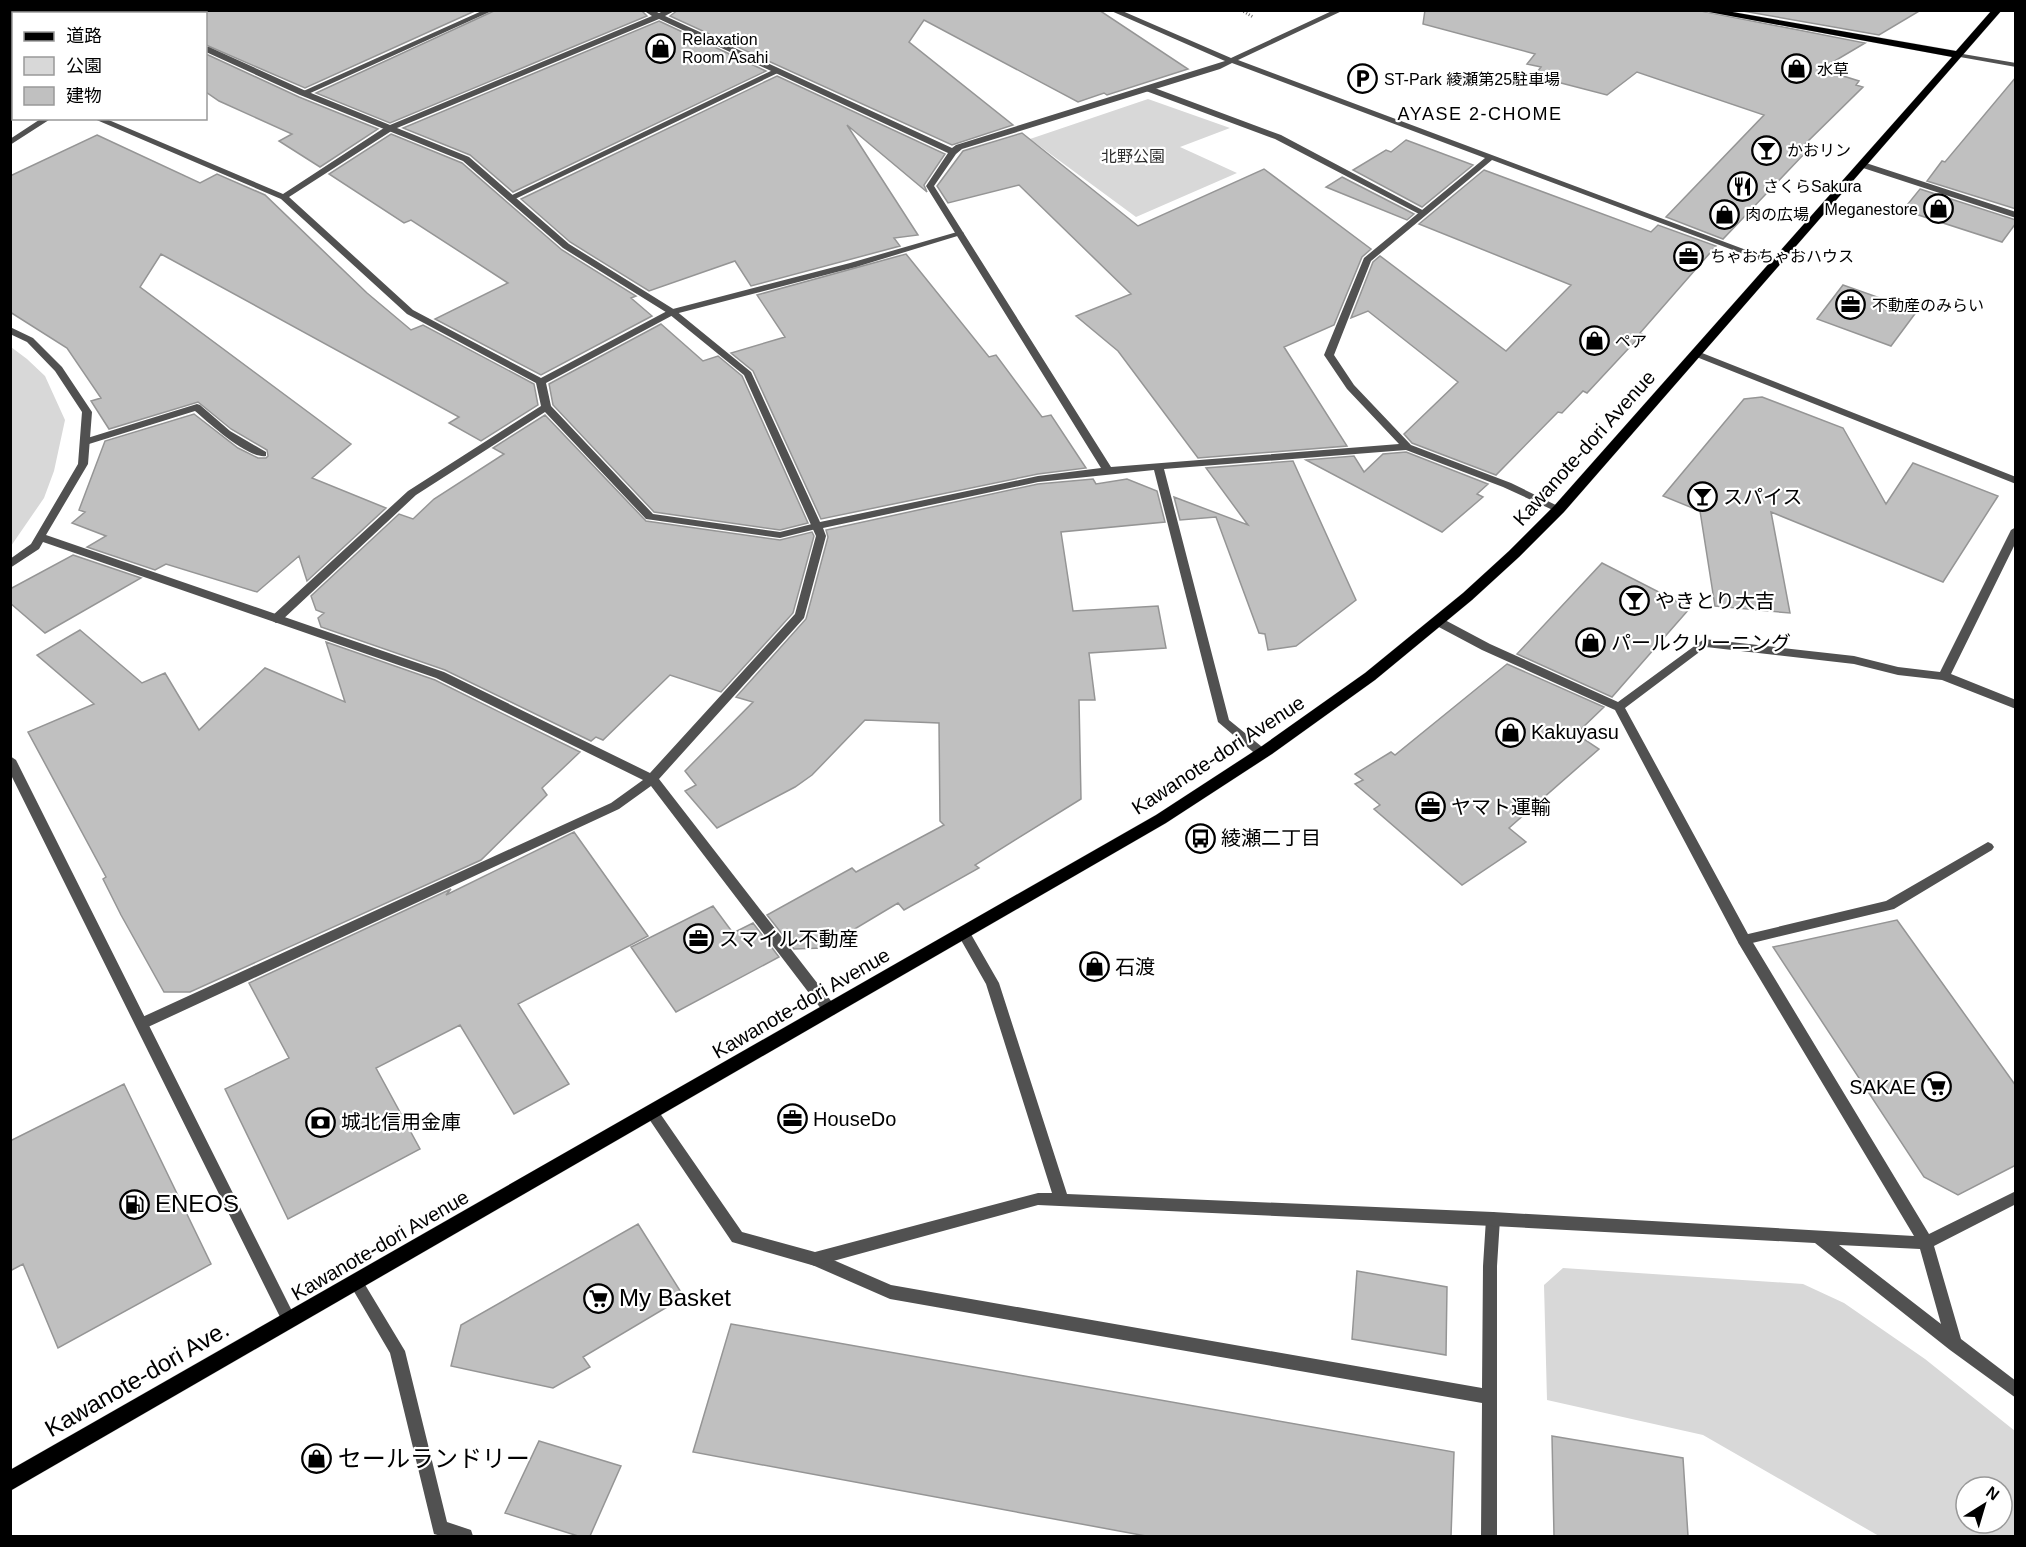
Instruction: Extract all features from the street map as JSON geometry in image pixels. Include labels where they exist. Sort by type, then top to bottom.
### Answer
[{"type":"main road","name":"Kawanote-dori Avenue","points":[[289,1320],[1161,819],[1263,754],[1357,687],[1439,622],[1520,551],[1697,354],[1998,10]]},
{"type":"main road","points":[[1708,11],[1960,55]]},
{"type":"main road","name":"Kawanote-dori Ave.","points":[[10,1481],[289,1320]]},
{"type":"street","points":[[303,93],[490,10]]},
{"type":"street","points":[[646,10],[952,152]]},
{"type":"street","points":[[284,197],[390,128],[673,10]]},
{"type":"street","points":[[1112,10],[1230,60],[1776,263]]},
{"type":"street","points":[[1108,470],[930,186],[952,152],[959,147],[1217,67],[1341,10]]},
{"type":"street","points":[[143,1023],[615,806],[652,779],[800,615],[820,536],[748,374],[672,312],[566,246],[466,159],[303,93],[207,49]]},
{"type":"street","points":[[1960,55],[2016,66]]},
{"type":"street","points":[[510,198],[778,71]]},
{"type":"street","points":[[1149,89],[1278,137],[1424,213]]},
{"type":"street","points":[[10,143],[45,120]]},
{"type":"street","points":[[101,120],[284,197],[410,312],[542,382]]},
{"type":"street","points":[[1407,447],[1350,387],[1329,356],[1367,260],[1490,158]]},
{"type":"street","points":[[1863,165],[2016,215]]},
{"type":"street","points":[[542,382],[672,312],[853,266],[960,234]]},
{"type":"street","points":[[10,330],[30,340],[59,369],[87,412],[83,464],[35,546],[10,565]]},
{"type":"street","points":[[1697,354],[2016,481]]},
{"type":"street","points":[[542,382],[546,407],[650,517],[780,535],[1038,479],[1108,470],[1407,447],[1507,485],[1559,509]]},
{"type":"street","points":[[85,442],[197,407],[226,433],[262,454]]},
{"type":"street","points":[[276,619],[412,493],[546,407]]},
{"type":"street","points":[[1158,466],[1224,722],[1263,754]]},
{"type":"street","points":[[1944,676],[2016,530]]},
{"type":"street","points":[[40,537],[440,675],[652,779],[830,1010]]},
{"type":"street","points":[[1439,622],[1486,647],[1619,707],[1744,940],[1926,1243],[1955,1345]]},
{"type":"street","points":[[1619,707],[1704,643],[1854,660],[1898,671],[1944,676],[2016,705]]},
{"type":"street","points":[[10,760],[289,1320]]},
{"type":"street","points":[[1744,940],[1888,905],[1988,847]]},
{"type":"street","points":[[963,933],[992,983],[1061,1199]]},
{"type":"street","points":[[652,1113],[737,1237],[815,1259],[890,1292],[1490,1397]]},
{"type":"street","points":[[815,1259],[1038,1199],[1492,1219],[1926,1243],[2016,1197]]},
{"type":"street","points":[[1489,1536],[1492,1219]]},
{"type":"street","points":[[1818,1237],[2016,1391]]},
{"type":"street","points":[[356,1282],[396,1351],[440,1528],[465,1536]]},
{"type":"green space","name":"北野公園","points":[[1148,99],[1230,128],[1180,147],[1237,173],[1136,217],[1030,139]]},
{"type":"green space","points":[[11,347],[45,376],[65,420],[54,471],[44,498],[11,546]]},
{"type":"green space","points":[[1563,1268],[1803,1284],[1844,1303],[1925,1359],[2015,1431],[2015,1536],[1879,1536],[1703,1435],[1547,1400],[1544,1285]]},
{"type":"building","points":[[206,10],[477,10],[305,88],[207,45]]},
{"type":"building","points":[[496,10],[641,10],[647,16],[390,123],[316,93]]},
{"type":"building","points":[[678,10],[1099,10],[1188,69],[1078,102],[924,20],[909,42],[1013,125],[952,145],[670,16]]},
{"type":"building","points":[[1425,10],[1696,10],[1865,43],[1821,69],[1859,81],[1856,85],[1863,87],[1800,149],[1807,151],[1723,239],[1666,217],[1764,115],[1637,72],[1607,95],[1534,76],[1541,67],[1527,64],[1535,54],[1423,24]]},
{"type":"building","points":[[1737,10],[1921,10],[1879,35]]},
{"type":"building","points":[[659,21],[766,71],[513,192],[470,155],[403,128]]},
{"type":"building","points":[[207,54],[299,97],[378,129],[320,167],[279,141],[292,134],[219,101],[207,93]]},
{"type":"building","points":[[777,76],[945,154],[924,185],[927,192],[847,125],[918,235],[894,238],[900,246],[751,286],[735,261],[649,291],[570,242],[521,199]]},
{"type":"building","points":[[2016,77],[2016,209],[1927,181],[1942,161],[1945,162]]},
{"type":"building","points":[[1022,133],[1138,226],[1264,169],[1371,249],[1362,257],[1334,325],[1284,347],[1347,446],[1198,458],[1118,351],[1076,316],[1131,294],[1019,185],[948,203],[937,186],[963,151]]},
{"type":"building","points":[[391,134],[462,163],[562,250],[636,296],[631,298],[652,316],[541,375],[435,319],[508,283],[411,220],[404,223],[329,174]]},
{"type":"building","points":[[97,135],[200,183],[217,174],[265,195],[367,293],[411,330],[423,325],[534,384],[538,405],[481,441],[449,423],[459,417],[161,254],[140,287],[351,444],[312,478],[386,508],[307,581],[299,556],[257,592],[166,564],[155,570],[87,547],[106,536],[72,523],[85,512],[79,510],[105,441],[194,414],[238,448],[258,458],[268,456],[267,450],[231,429],[198,402],[109,429],[91,401],[101,398],[67,348],[10,312],[10,176]]},
{"type":"building","points":[[1406,140],[1473,165],[1422,207],[1353,170],[1386,150],[1391,152]]},
{"type":"building","points":[[1484,170],[1651,232],[1658,225],[1716,246],[1640,333],[1642,334],[1587,393],[1583,391],[1562,413],[1558,412],[1496,475],[1412,443],[1404,434],[1458,382],[1368,311],[1351,318],[1373,262],[1380,256],[1506,351],[1571,285],[1419,224]]},
{"type":"building","points":[[1342,177],[1414,214],[1407,220],[1326,187]]},
{"type":"building","points":[[1920,189],[2016,220],[2016,223],[2002,242],[1903,210]]},
{"type":"building","points":[[906,254],[989,357],[996,355],[1042,417],[1051,415],[1086,468],[1038,474],[821,519],[753,371],[731,353],[785,337],[757,295]]},
{"type":"building","points":[[1843,285],[1917,311],[1891,346],[1817,319]]},
{"type":"building","points":[[661,324],[703,361],[718,356],[742,376],[808,523],[780,530],[654,512],[553,405],[549,384]]},
{"type":"building","points":[[1762,397],[1843,428],[1886,504],[1913,463],[1998,496],[1943,582],[1771,512],[1790,613],[1715,606],[1700,511],[1663,496],[1744,399]]},
{"type":"building","points":[[545,415],[646,521],[780,540],[812,532],[814,536],[793,613],[721,692],[670,675],[603,740],[596,737],[591,741],[445,670],[321,627],[318,618],[324,613],[316,610],[311,596],[399,514],[413,519],[434,499],[504,454],[493,448]]},
{"type":"building","points":[[1406,452],[1488,484],[1477,494],[1483,497],[1442,532],[1306,460],[1354,456],[1364,472],[1383,454]]},
{"type":"building","points":[[1293,461],[1356,600],[1296,646],[1268,650],[1265,634],[1259,633],[1216,517],[1180,520],[1174,497],[1248,525],[1206,468]]},
{"type":"building","points":[[1093,479],[1096,484],[1127,479],[1157,491],[1165,522],[1061,532],[1073,611],[1158,606],[1166,648],[1089,653],[1095,700],[1079,700],[1081,799],[975,865],[979,868],[904,910],[898,903],[823,948],[794,949],[767,915],[852,868],[856,872],[944,825],[940,821],[939,723],[865,720],[812,775],[795,787],[717,828],[685,791],[696,785],[685,771],[753,702],[736,697],[806,619],[828,537],[826,530],[1038,484]]},
{"type":"building","points":[[73,555],[141,578],[45,633],[10,603],[10,589]]},
{"type":"building","points":[[1602,563],[1690,608],[1612,697],[1517,654]]},
{"type":"building","points":[[80,630],[142,683],[165,673],[199,730],[265,668],[345,702],[326,642],[435,680],[580,752],[542,788],[547,795],[481,860],[190,992],[164,992],[121,915],[103,879],[106,877],[28,732],[94,704],[37,655]]},
{"type":"building","points":[[1507,664],[1604,707],[1576,734],[1599,749],[1509,828],[1526,842],[1462,885],[1374,809],[1380,805],[1355,784],[1363,780],[1355,774],[1391,752],[1395,755]]},
{"type":"building","points":[[574,832],[648,936],[518,1004],[569,1084],[514,1114],[460,1025],[376,1068],[420,1149],[288,1219],[225,1089],[289,1058],[249,983],[451,889],[446,895]]},
{"type":"building","points":[[713,906],[733,933],[753,923],[779,957],[676,1012],[631,947]]},
{"type":"building","points":[[1897,920],[2016,1086],[2016,1165],[1958,1195],[1924,1177],[1773,947]]},
{"type":"building","points":[[124,1084],[211,1264],[58,1348],[23,1264],[10,1271],[10,1141]]},
{"type":"building","points":[[638,1224],[684,1297],[583,1357],[590,1367],[553,1388],[451,1366],[461,1325]]},
{"type":"building","points":[[1357,1271],[1447,1287],[1446,1355],[1352,1339]]},
{"type":"building","points":[[731,1324],[1454,1452],[1451,1536],[1146,1536],[693,1452]]},
{"type":"building","points":[[1552,1436],[1683,1458],[1688,1536],[1554,1536]]},
{"type":"building","points":[[539,1441],[621,1466],[590,1536],[578,1536],[505,1513]]},
{"type":"place","name":"Relaxation Room Asahi","points":[[661,48]]},
{"type":"place","name":"水草","points":[[1796,69]]},
{"type":"place","name":"ST-Park 綾瀬第25駐車場","points":[[1363,79]]},
{"type":"place","name":"かおリン","points":[[1766,150]]},
{"type":"place","name":"さくらSakura","points":[[1742,186]]},
{"type":"place","name":"Meganestore","points":[[1939,209]]},
{"type":"place","name":"肉の広場","points":[[1724,214]]},
{"type":"place","name":"ちゃおちゃおハウス","points":[[1689,256]]},
{"type":"place","name":"不動産のみらい","points":[[1851,305]]},
{"type":"place","name":"ペア","points":[[1594,341]]},
{"type":"place","name":"スパイス","points":[[1702,497]]},
{"type":"place","name":"やきとり大吉","points":[[1634,601]]},
{"type":"place","name":"パールクリーニング","points":[[1590,643]]},
{"type":"place","name":"Kakuyasu","points":[[1510,732]]},
{"type":"place","name":"ヤマト運輸","points":[[1430,807]]},
{"type":"place","name":"綾瀬二丁目","points":[[1200,838]]},
{"type":"place","name":"スマイル不動産","points":[[698,939]]},
{"type":"place","name":"石渡","points":[[1094,967]]},
{"type":"place","name":"SAKAE","points":[[1937,1087]]},
{"type":"place","name":"HouseDo","points":[[792,1119]]},
{"type":"place","name":"城北信用金庫","points":[[320,1122]]},
{"type":"place","name":"ENEOS","points":[[134,1204]]},
{"type":"place","name":"My Basket","points":[[598,1298]]},
{"type":"place","name":"セールランドリー","points":[[317,1459]]},
{"type":"district","name":"AYASE 2-CHOME","points":[[1480,114]]}]
